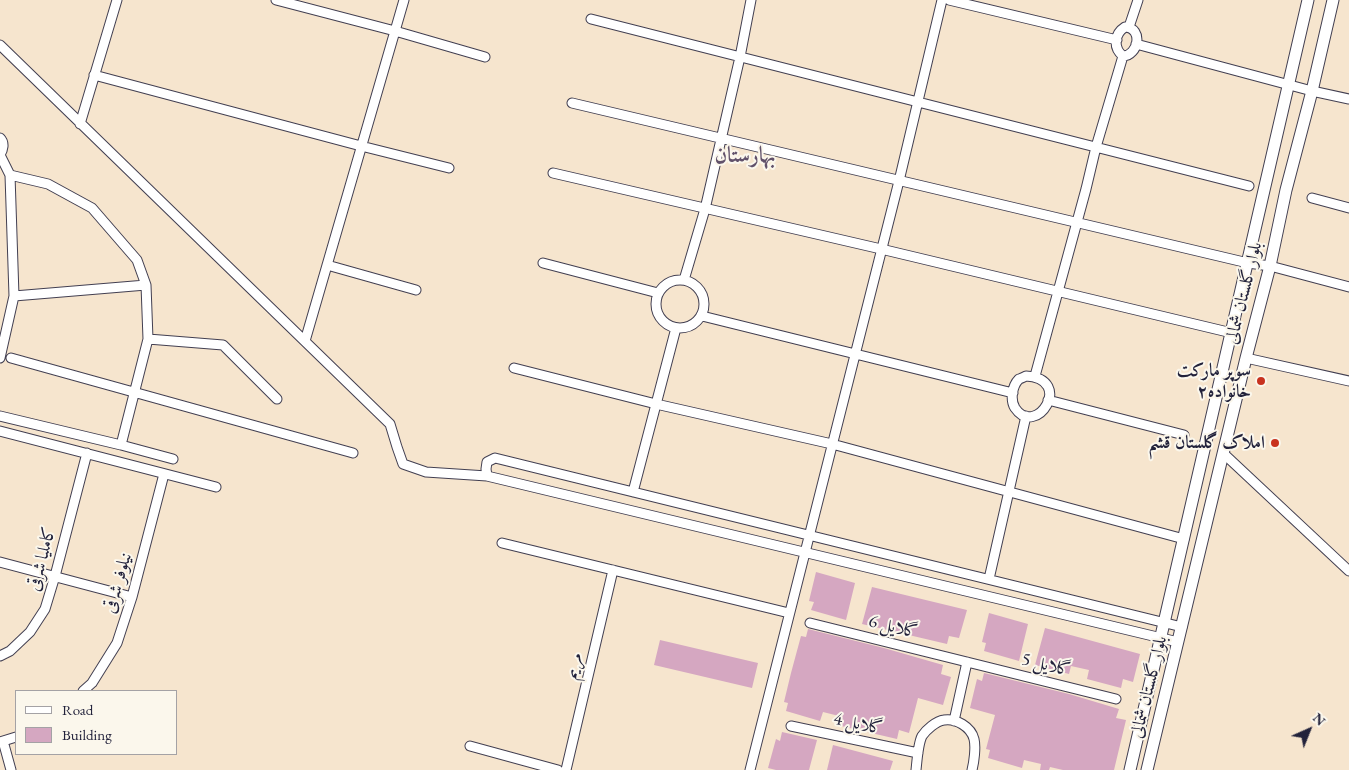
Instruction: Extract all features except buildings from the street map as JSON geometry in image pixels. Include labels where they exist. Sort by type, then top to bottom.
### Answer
[{"type":"street","points":[[80,124],[117,0]]},
{"type":"street","points":[[276,0],[395,31],[485,58]]},
{"type":"street","points":[[305,341],[404,0]]},
{"type":"street","points":[[684,280],[705,209],[722,139],[751,0]]},
{"type":"street","points":[[750,770],[899,181],[942,0]]},
{"type":"street","points":[[949,0],[1117,40]]},
{"type":"street","points":[[1129,27],[1138,0]]},
{"type":"street","name":"بلوار گلستان شمالی","points":[[1130,770],[1308,0]]},
{"type":"street","name":"بلوار گلستان شمالی","points":[[1147,770],[1333,0]]},
{"type":"street","points":[[591,20],[1249,186]]},
{"type":"street","points":[[1129,27],[1136,32],[1136,44],[1131,54],[1123,56],[1117,51],[1117,40],[1121,29],[1129,27]]},
{"type":"street","points":[[1136,44],[1288,85],[1349,99]]},
{"type":"street","points":[[0,45],[390,424],[396,447],[404,464],[426,472],[487,476],[1178,642]]},
{"type":"street","points":[[1035,376],[1096,147],[1123,56]]},
{"type":"street","points":[[94,75],[449,168]]},
{"type":"street","points":[[572,104],[1248,263],[1270,266],[1349,287]]},
{"type":"street","points":[[0,138],[3,148],[0,155],[10,175],[14,296],[0,358]]},
{"type":"street","points":[[553,174],[1232,333]]},
{"type":"street","points":[[10,175],[48,184],[92,208],[137,260],[146,285],[148,339],[121,445]]},
{"type":"street","points":[[1312,198],[1349,208]]},
{"type":"street","points":[[544,264],[658,293]]},
{"type":"street","points":[[327,265],[416,290]]},
{"type":"street","points":[[684,280],[697,287],[701,294],[704,301],[702,316],[691,326],[676,328],[663,321],[656,308],[658,293],[669,282],[684,280]]},
{"type":"street","points":[[14,296],[146,285]]},
{"type":"street","points":[[702,316],[1013,393]]},
{"type":"street","points":[[633,492],[676,328]]},
{"type":"street","points":[[148,339],[223,345],[277,399]]},
{"type":"street","points":[[11,358],[353,453]]},
{"type":"street","points":[[1246,358],[1349,381]]},
{"type":"street","points":[[514,368],[656,404],[832,444],[1184,539]]},
{"type":"street","points":[[1026,376],[1035,376],[1047,384],[1050,390],[1048,400],[1045,409],[1040,414],[1026,416],[1019,413],[1014,406],[1012,402],[1013,393],[1019,379],[1026,376]]},
{"type":"street","points":[[1048,400],[1184,435]]},
{"type":"street","points":[[0,416],[173,459]]},
{"type":"street","points":[[989,579],[1026,416]]},
{"type":"street","points":[[0,432],[216,487]]},
{"type":"street","name":"کاملیا شرقی","points":[[0,656],[10,651],[30,632],[45,609],[87,453]]},
{"type":"street","points":[[1223,453],[1349,570]]},
{"type":"street","points":[[487,476],[487,462],[495,458],[1182,627]]},
{"type":"street","points":[[1200,471],[1218,475]]},
{"type":"street","name":"نیلوفر شرقی","points":[[84,690],[92,684],[117,643],[132,596],[164,474]]},
{"type":"street","points":[[502,543],[789,613]]},
{"type":"street","points":[[0,562],[132,596]]},
{"type":"street","name":"مریم","points":[[566,770],[613,570]]},
{"type":"street","name":"گلایل 6","points":[[810,623],[968,662]]},
{"type":"street","points":[[954,721],[968,662]]},
{"type":"street","name":"گلایل 5","points":[[968,662],[1116,699]]},
{"type":"street","points":[[916,770],[922,737],[930,728],[942,720],[954,721],[966,726],[974,738],[972,770]]},
{"type":"street","name":"گلایل 4","points":[[791,726],[918,753]]},
{"type":"street","points":[[11,770],[2,741],[15,737]]},
{"type":"street","points":[[470,746],[558,770]]},
{"type":"place","name":"سوپر ماركت خانواده٢","points":[[1261,381]]},
{"type":"place","name":"املاک گلستان قشم","points":[[1275,443]]},
{"type":"district","name":"بهارستان","points":[[745,156]]}]
